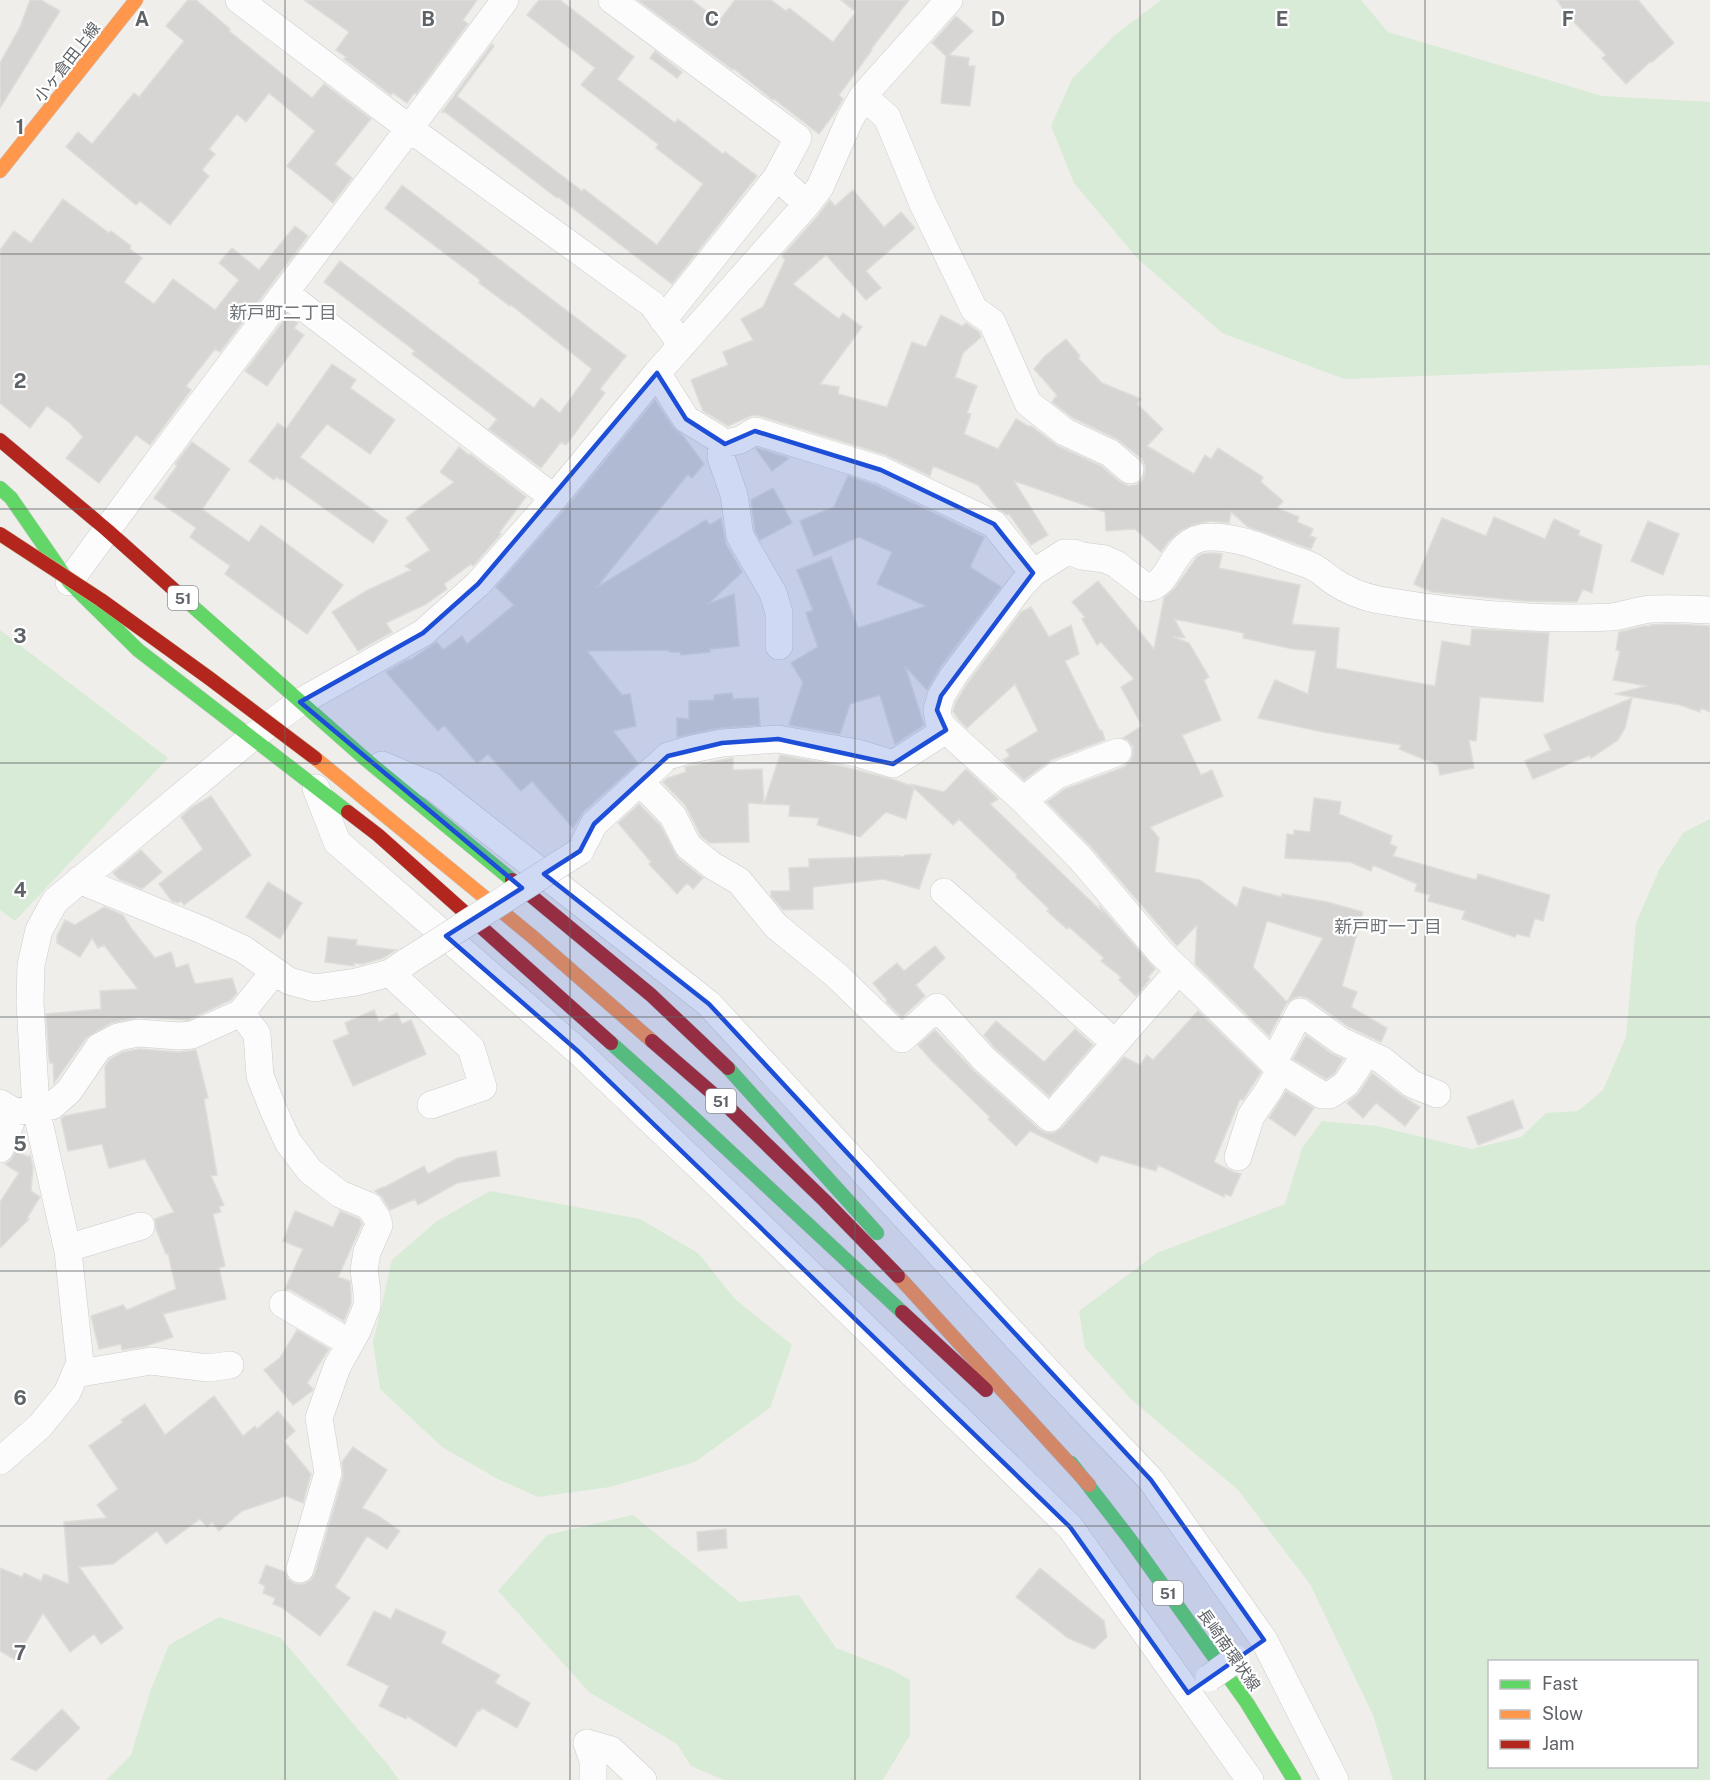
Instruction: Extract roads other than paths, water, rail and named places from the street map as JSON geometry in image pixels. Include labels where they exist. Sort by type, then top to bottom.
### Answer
[{"type":"main road","name":"小ヶ倉田上線","points":[[0,171],[136,0]]},
{"type":"main road","name":"51","points":[[0,440],[107,530],[364,758],[651,994],[720,1059],[952,1317],[1089,1485]]},
{"type":"main road","name":"51","points":[[0,488],[11,498],[69,582],[138,650],[378,835],[669,1094],[1089,1485]]},
{"type":"main road","name":"51","points":[[0,534],[101,600],[315,758],[534,938],[726,1105],[825,1201],[910,1289],[1089,1485]]},
{"type":"main road","name":"長崎南環状線","points":[[1089,1485],[1246,1703],[1294,1780]]},
{"type":"street","points":[[239,0],[410,129],[652,304],[682,345]]},
{"type":"street","points":[[69,582],[505,0]]},
{"type":"street","points":[[612,0],[798,138],[777,177],[663,320]]},
{"type":"street","points":[[0,1149],[17,1108],[30,1002],[31,965],[39,930],[55,901],[250,738],[300,702],[423,633],[478,584],[554,498],[657,373],[807,204],[820,187],[850,119],[863,96],[949,0]]},
{"type":"street","points":[[863,96],[887,117],[923,204],[974,309],[992,322],[1028,403],[1065,432],[1110,453],[1130,470]]},
{"type":"street","points":[[777,177],[807,204]]},
{"type":"street","points":[[285,293],[554,498]]},
{"type":"street","points":[[657,373],[686,418],[722,444],[721,457],[734,495],[740,536],[773,593],[779,613],[779,646]]},
{"type":"street","points":[[722,444],[740,440],[755,431],[881,470],[994,524],[1033,573]]},
{"type":"street","points":[[1365,1052],[1346,1084],[1330,1095],[1322,1095],[1276,1066],[1160,952],[1080,858],[1023,800],[939,721],[937,710],[941,696],[954,675],[1021,586],[1033,573],[1064,554],[1074,553],[1116,564],[1147,588],[1154,588],[1160,584],[1185,546],[1194,540],[1208,537],[1230,538],[1246,542],[1314,567],[1335,583],[1354,592],[1387,601],[1470,613],[1544,617],[1613,617],[1651,609],[1710,610]]},
{"type":"street","points":[[79,879],[243,949],[289,981],[315,988],[356,982],[399,967],[580,851],[594,824],[668,756],[722,743],[778,739],[857,753],[893,764],[946,730]]},
{"type":"street","points":[[1023,800],[1057,775],[1118,752]]},
{"type":"street","points":[[364,758],[432,786],[709,1004],[1053,1377],[1151,1479],[1264,1640],[1335,1780]]},
{"type":"street","points":[[639,784],[673,816],[688,846],[713,866],[739,881],[776,926],[836,975],[902,1039],[937,1007],[984,1059],[1050,1118],[1128,1040],[1179,970]]},
{"type":"street","points":[[316,788],[337,842],[579,1052],[744,1209],[1070,1527],[1198,1685],[1250,1780]]},
{"type":"street","points":[[944,892],[1128,1040]]},
{"type":"street","points":[[399,967],[471,1048],[483,1087],[431,1105]]},
{"type":"street","points":[[17,1108],[52,1107],[69,1091],[99,1047],[118,1037],[138,1033],[192,1035],[241,1012],[274,972]]},
{"type":"street","points":[[241,1012],[258,1034],[260,1076],[288,1142],[310,1171],[340,1194],[369,1206],[379,1225],[367,1252],[364,1270],[367,1306],[338,1367],[319,1418],[328,1473],[300,1569]]},
{"type":"street","points":[[1238,1157],[1251,1116],[1269,1090],[1276,1066],[1300,1012],[1341,1041],[1382,1060],[1412,1084],[1437,1094]]},
{"type":"street","points":[[0,1461],[40,1426],[67,1393],[80,1363],[68,1248],[17,1108]]},
{"type":"street","points":[[68,1248],[141,1226]]},
{"type":"street","points":[[283,1304],[350,1343]]},
{"type":"street","points":[[75,1374],[151,1361],[208,1368],[230,1365]]},
{"type":"street","points":[[1198,1685],[1264,1640]]},
{"type":"street","points":[[593,1780],[594,1760],[587,1743],[611,1750],[643,1780]]},
{"type":"district","name":"新戸町二丁目","points":[[283,312]]},
{"type":"district","name":"新戸町一丁目","points":[[1388,926]]}]
